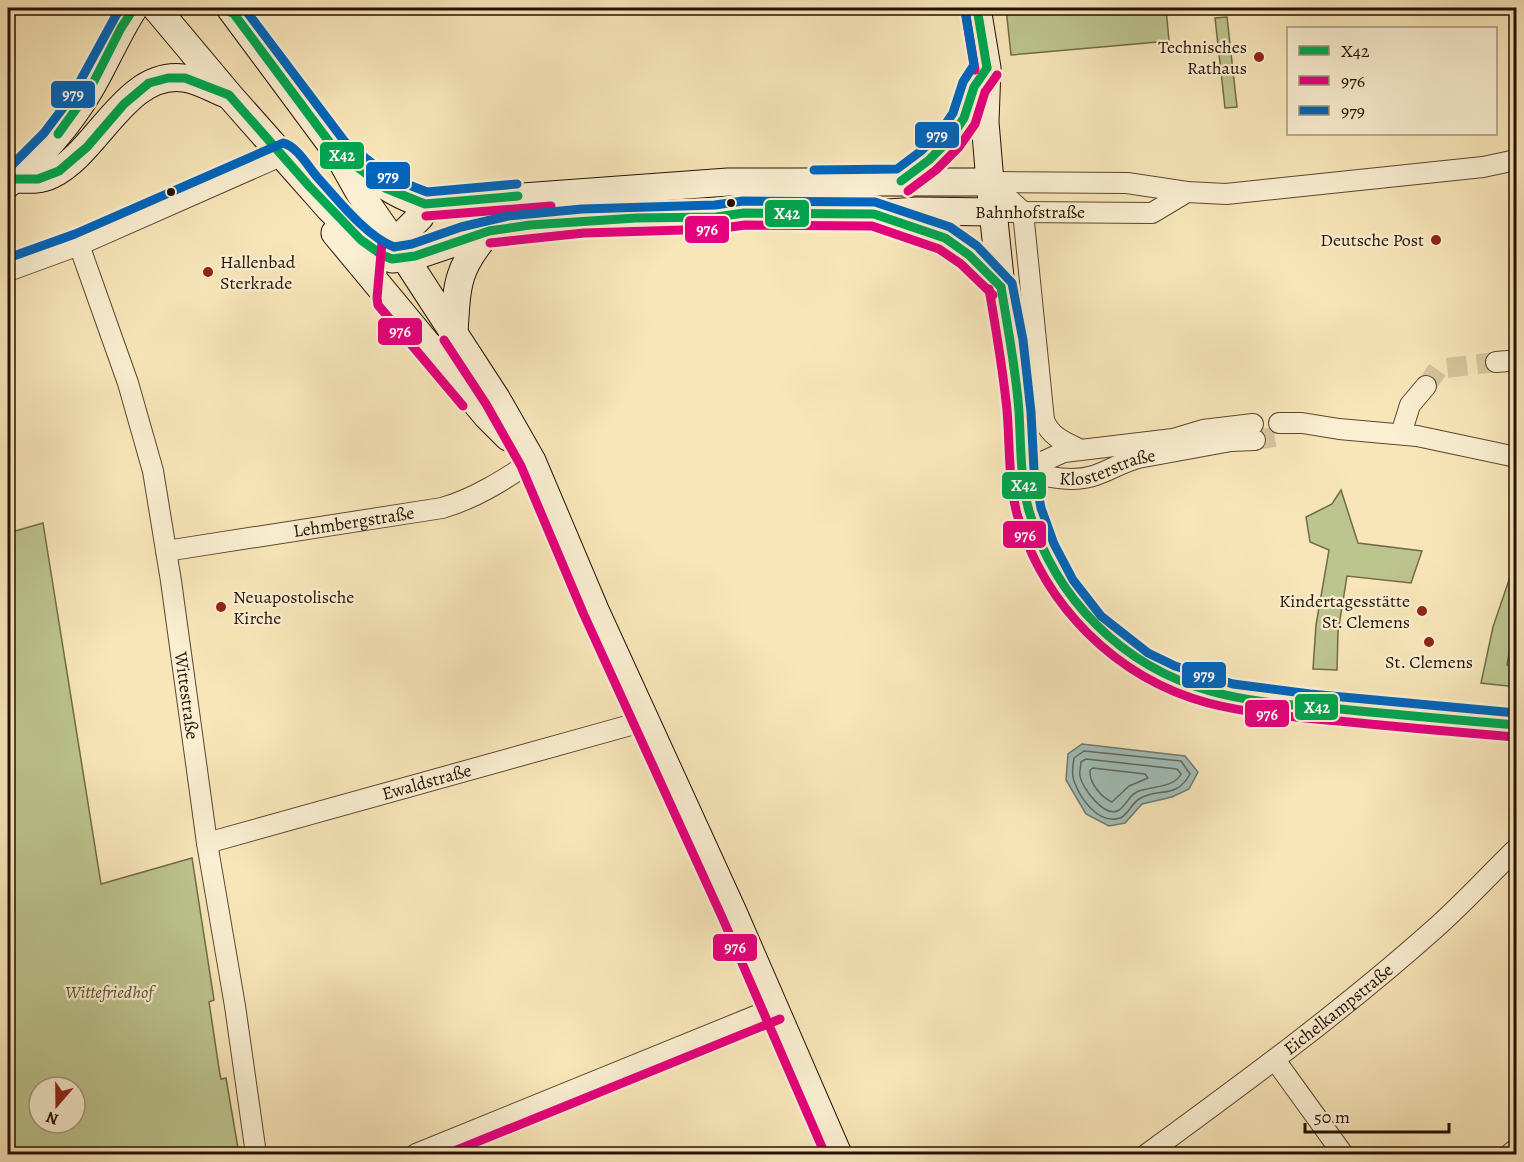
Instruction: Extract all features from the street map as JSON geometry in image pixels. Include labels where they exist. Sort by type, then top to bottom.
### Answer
[{"type":"main road","points":[[11,182],[56,135],[89,91],[120,28],[134,8]]},
{"type":"main road","points":[[156,8],[309,186],[361,240],[382,255],[397,253]]},
{"type":"main road","points":[[977,8],[987,68],[986,122],[990,182],[1001,287],[1012,351],[1022,471],[1029,510],[1043,549],[1063,587],[1092,624],[1134,658],[1153,669],[1209,690],[1263,701],[1516,725]]},
{"type":"main road","points":[[229,10],[336,151],[358,192],[397,253],[454,333],[496,398],[532,461],[838,1155]]},
{"type":"main road","points":[[901,181],[951,139],[964,118],[974,87],[987,68]]},
{"type":"main road","points":[[11,182],[38,179],[59,171],[80,153],[124,104],[149,83],[168,78],[185,78],[229,95]]},
{"type":"main road","name":"Bahnhofstraße","points":[[336,151],[386,188],[425,204],[728,182],[990,182]]},
{"type":"main road","points":[[309,186],[337,236],[487,416],[532,461]]},
{"type":"main road","points":[[389,299],[397,253],[420,217],[425,204]]},
{"type":"main road","name":"Bahnhofstraße","points":[[397,253],[489,231],[583,221],[716,217],[744,213],[994,212]]},
{"type":"main road","points":[[874,214],[945,238],[969,255],[1001,287]]},
{"type":"main road","points":[[454,333],[459,280],[472,250],[489,231]]},
{"type":"street","points":[[8,272],[79,245],[283,155]]},
{"type":"street","name":"Bahnhofstraße","points":[[990,182],[1127,183],[1187,192],[1226,194],[1483,167],[1516,160]]},
{"type":"street","points":[[990,182],[1023,212],[1044,420],[1051,433],[1071,446]]},
{"type":"street","name":"Bahnhofstraße","points":[[994,212],[1152,213],[1187,192]]},
{"type":"street","name":"Wittestraße","points":[[79,245],[125,372],[153,471],[207,843],[235,1006],[256,1155]]},
{"type":"street","points":[[1401,434],[1410,405],[1426,386]]},
{"type":"street","points":[[1280,429],[1302,423],[1339,429],[1401,434],[1516,457]]},
{"type":"street","name":"Klosterstraße","points":[[1203,430],[1254,432],[1231,441],[1123,462],[1087,478],[1059,478],[1022,471],[1071,446],[1173,439],[1203,430]]},
{"type":"street","name":"Lehmbergstraße","points":[[166,550],[442,508],[457,504],[507,478],[532,461]]},
{"type":"street","name":"Ewaldstraße","points":[[207,843],[645,721]]},
{"type":"street","name":"Eichelkampstraße","points":[[1146,1155],[1275,1060],[1354,997],[1433,931],[1516,849]]},
{"type":"street","points":[[416,1155],[775,1008]]},
{"type":"street","points":[[1275,1060],[1343,1155]]},
{"type":"street","points":[[1510,1155],[1516,1149]]},
{"type":"green space","points":[[1006,8],[1166,8],[1169,41],[1011,55]]},
{"type":"green space","points":[[1227,17],[1237,107],[1225,108],[1215,18]]},
{"type":"green space","points":[[1341,490],[1358,543],[1422,551],[1411,583],[1347,576],[1338,632],[1337,670],[1313,669],[1316,625],[1329,550],[1310,542],[1306,517],[1332,504]]},
{"type":"green space","name":"Wittefriedhof","points":[[43,523],[101,884],[192,858],[214,1000],[209,1002],[220,1075],[221,1079],[226,1078],[239,1154],[8,1154],[8,533]]},
{"type":"green space","points":[[1510,577],[1516,582],[1516,616],[1507,665],[1516,667],[1516,687],[1481,683],[1493,627]]},
{"type":"water","points":[[1082,744],[1185,756],[1198,772],[1189,789],[1172,797],[1142,804],[1125,823],[1109,826],[1086,814],[1066,780],[1068,754]]},
{"type":"tunnel","points":[[1426,386],[1438,369],[1496,362]]},
{"type":"tunnel","points":[[1255,440],[1280,436]]},
{"type":"transit line","name":"979","points":[[8,169],[44,133],[72,96],[120,8]]},
{"type":"transit line","name":"X42","points":[[58,134],[89,91],[121,28],[134,8]]},
{"type":"transit line","name":"X42","points":[[223,8],[234,14],[336,151],[385,188],[425,204],[518,196]]},
{"type":"transit line","name":"979","points":[[244,8],[345,142],[391,178],[427,192],[517,184]]},
{"type":"transit line","name":"X42","points":[[977,8],[987,68]]},
{"type":"transit line","name":"976","points":[[965,10],[975,70]]},
{"type":"transit line","name":"979","points":[[814,170],[897,169],[921,151],[941,131],[953,113],[963,82],[974,65],[965,10]]},
{"type":"transit line","name":"X42","points":[[901,181],[929,160],[950,139],[964,118],[974,87],[987,68]]},
{"type":"transit line","name":"976","points":[[908,191],[936,170],[959,147],[975,124],[985,92],[997,75]]},
{"type":"transit line","name":"X42","points":[[14,179],[38,179],[59,171],[87,147],[124,104],[149,83],[168,78],[185,78],[229,95],[309,186],[361,240],[382,255],[392,259],[415,256],[489,231],[530,225],[636,218],[716,217],[744,213],[874,214],[945,238],[969,255],[1001,287]]},
{"type":"transit line","name":"979","points":[[8,258],[75,234],[283,143],[298,153],[353,217],[373,235],[394,247],[412,244],[461,227],[508,216],[582,209],[715,205],[743,201],[875,202],[950,227],[977,246],[1012,283],[1023,340],[1031,412],[1034,470],[1041,508],[1054,544],[1073,580],[1101,616],[1148,653],[1175,666],[1233,684],[1310,694],[1516,713]]},
{"type":"transit line","name":"976","points":[[426,216],[551,206]]},
{"type":"transit line","name":"976","points":[[490,243],[584,233],[716,229],[745,225],[872,226],[939,249],[961,264],[993,295]]},
{"type":"transit line","name":"976","points":[[382,242],[378,305],[463,406]]},
{"type":"transit line","name":"X42","points":[[1001,287],[1016,381],[1022,474],[1029,511],[1056,573],[1074,600],[1096,625],[1148,665],[1178,680],[1210,691],[1291,705],[1516,725]]},
{"type":"transit line","name":"976","points":[[989,289],[1005,395],[1011,475],[1017,514],[1029,548],[1045,579],[1065,608],[1088,634],[1143,676],[1174,691],[1224,707],[1290,716],[1515,737]]},
{"type":"transit line","name":"976","points":[[444,340],[486,404],[521,466],[584,615],[722,917],[825,1154]]},
{"type":"transit line","name":"976","points":[[447,1154],[780,1019]]},
{"type":"place","name":"Technisches Rathaus","points":[[1259,57]]},
{"type":"place","name":"Deutsche Post","points":[[1436,240]]},
{"type":"place","name":"Hallenbad Sterkrade","points":[[208,272]]},
{"type":"place","name":"Neuapostolische Kirche","points":[[221,607]]},
{"type":"place","name":"Kindertagesstätte St. Clemens","points":[[1422,611]]},
{"type":"place","name":"St. Clemens","points":[[1429,642]]}]
